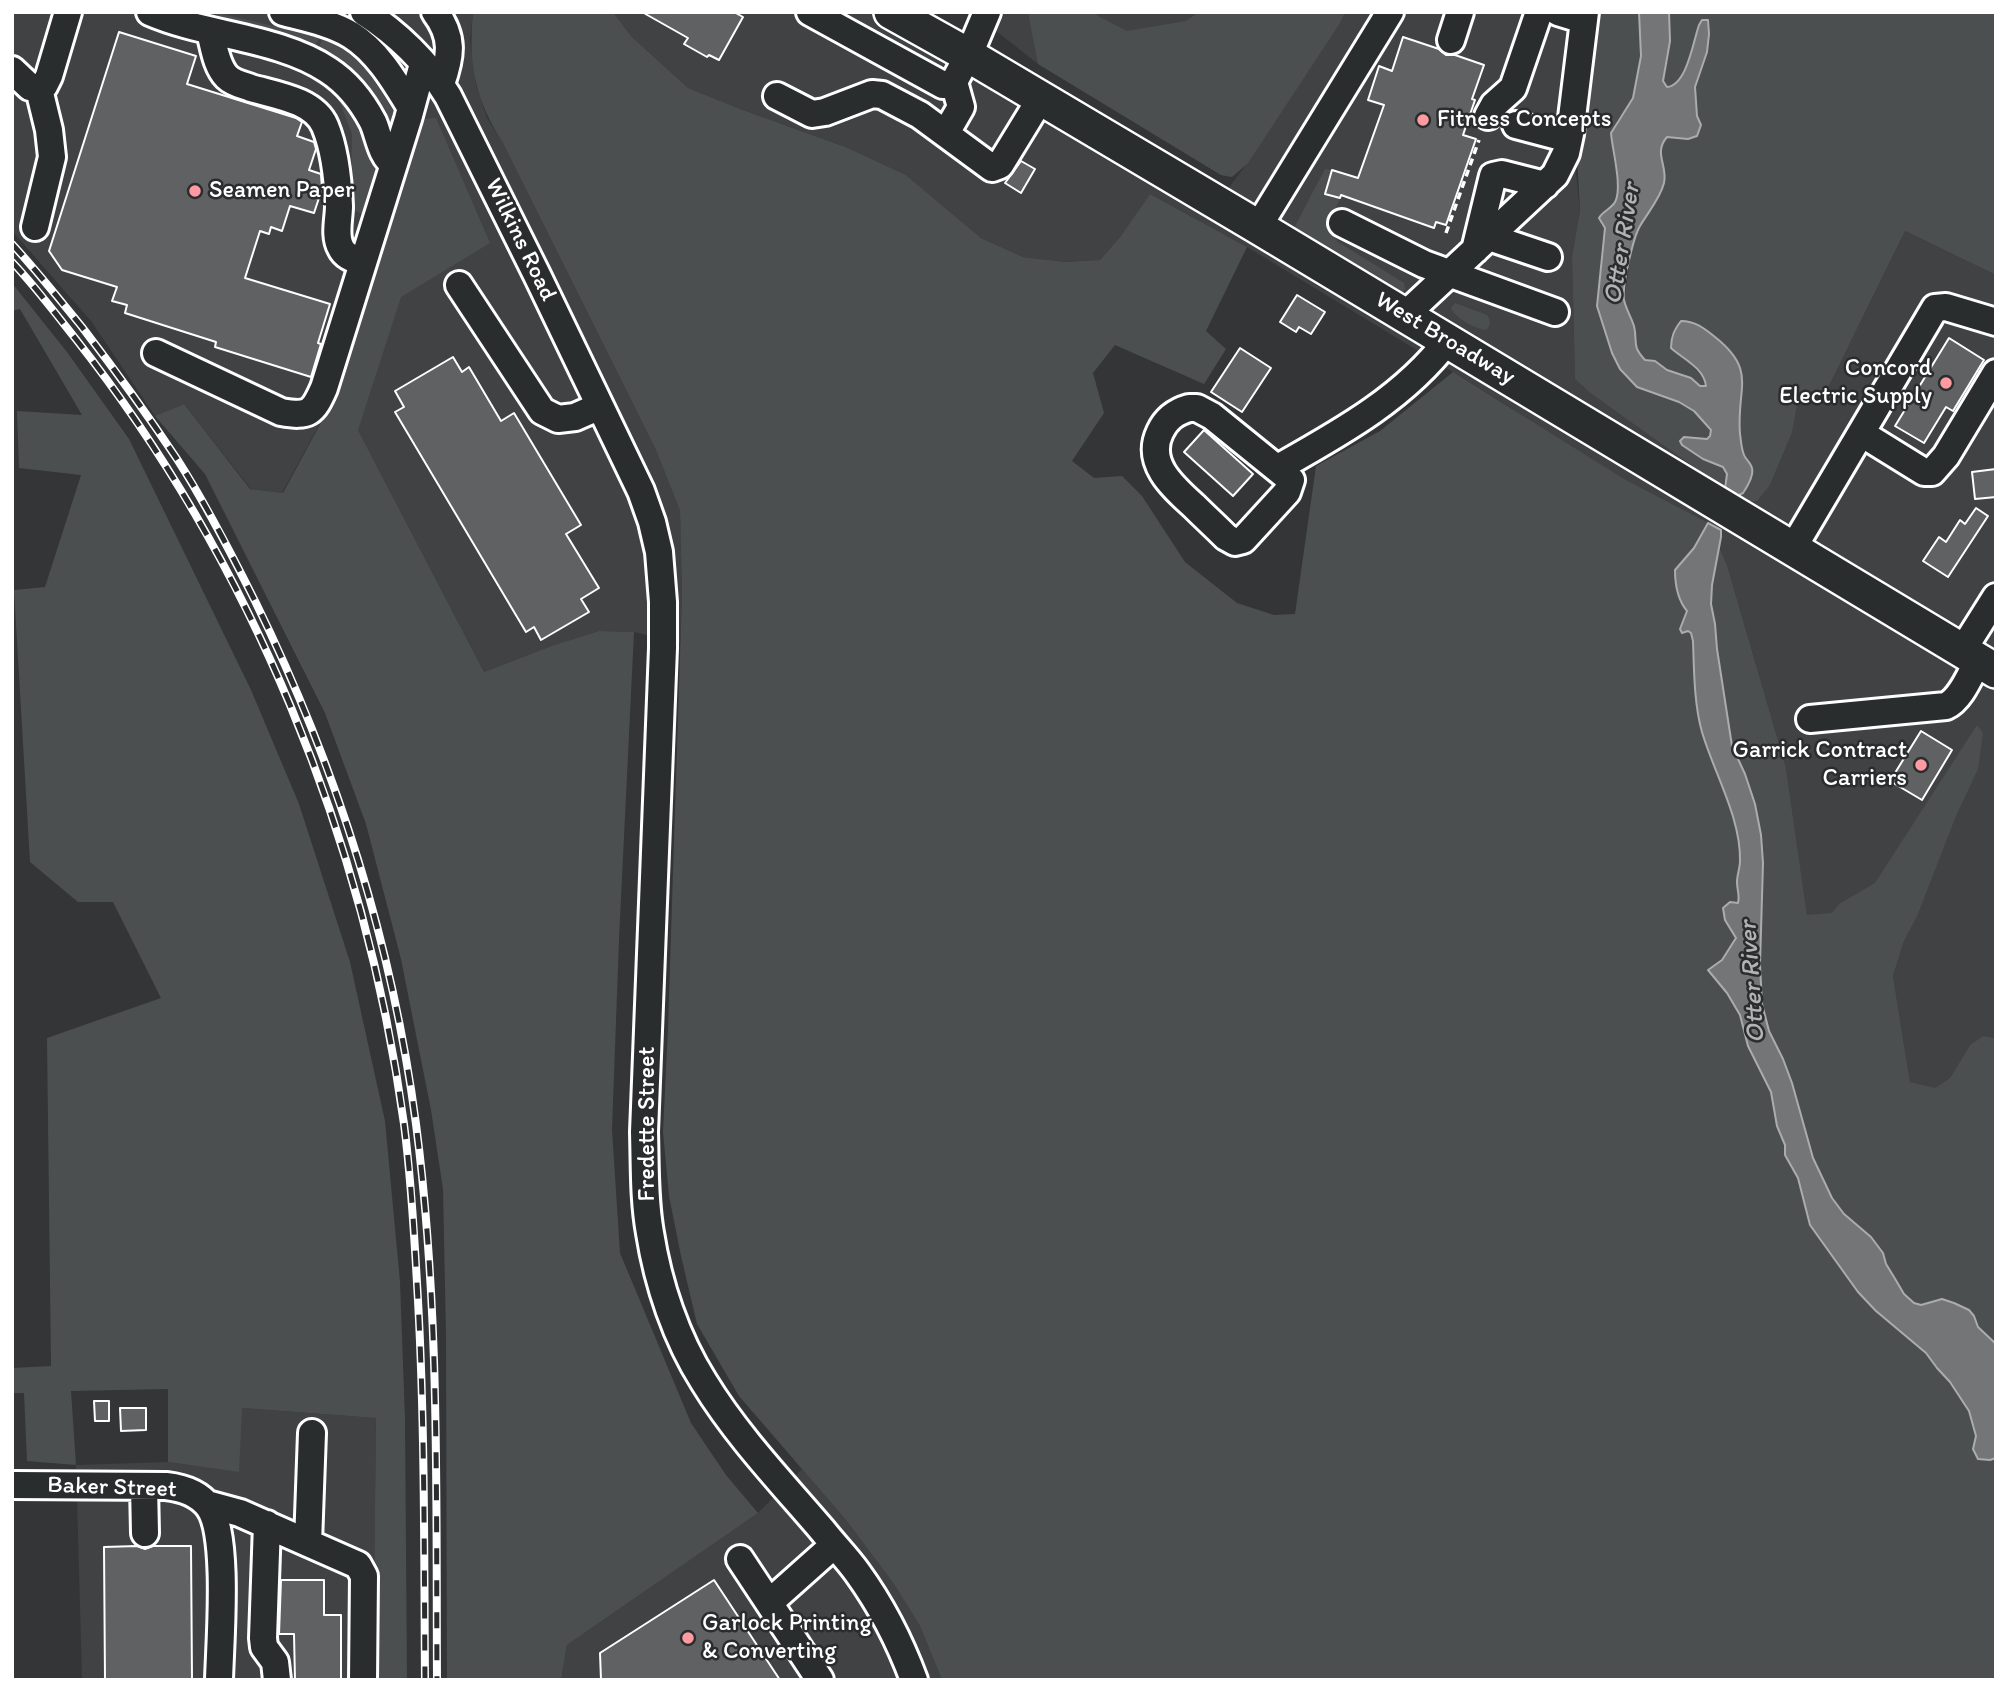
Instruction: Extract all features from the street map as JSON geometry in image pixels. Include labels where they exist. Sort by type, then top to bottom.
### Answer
[{"type":"main road","name":"West Broadway","points":[[891,12],[961,69],[1041,98],[1793,548],[1982,648]]},
{"type":"street","points":[[12,70],[30,87],[39,89],[44,86],[68,12]]},
{"type":"street","points":[[150,12],[180,24],[284,50],[329,70],[350,87],[364,106],[386,157],[394,164]]},
{"type":"street","points":[[283,12],[326,24],[352,36],[379,60],[411,108]]},
{"type":"street","name":"Wilkins Road","points":[[364,12],[392,32],[441,84],[641,493]]},
{"type":"street","points":[[435,12],[448,36],[450,47],[450,58],[441,84]]},
{"type":"street","points":[[810,12],[943,85],[950,85],[961,69],[987,12]]},
{"type":"street","points":[[1258,226],[1390,12]]},
{"type":"street","points":[[1451,40],[1460,12]]},
{"type":"street","points":[[1483,128],[1494,105],[1507,95],[1516,82],[1539,12]]},
{"type":"street","points":[[1405,315],[1545,185],[1559,168],[1569,139],[1585,16],[1558,12]]},
{"type":"street","points":[[210,32],[219,64],[228,79],[300,103],[320,117],[326,128],[336,175],[340,247],[351,258],[363,262]]},
{"type":"street","points":[[156,353],[281,412],[296,415],[312,410],[324,388],[423,64]]},
{"type":"street","points":[[946,133],[961,107],[961,69]]},
{"type":"street","points":[[902,105],[920,73]]},
{"type":"street","points":[[35,227],[52,157],[49,130],[39,89]]},
{"type":"street","points":[[777,96],[812,114],[877,93],[920,115],[992,169],[1000,165],[1041,98]]},
{"type":"street","points":[[1517,125],[1569,139]]},
{"type":"street","points":[[1482,244],[1493,176],[1502,174],[1545,185]]},
{"type":"street","points":[[1342,223],[1449,275],[1555,312]]},
{"type":"street","points":[[1482,244],[1548,257]]},
{"type":"street","points":[[460,285],[542,411],[558,419],[575,417],[600,406]]},
{"type":"street","points":[[1793,548],[1935,308],[1946,307],[1996,321]]},
{"type":"street","points":[[1278,468],[1365,416],[1396,394],[1432,362],[1448,340]]},
{"type":"street","points":[[1861,433],[1924,472],[1932,472],[1945,456],[1996,373]]},
{"type":"street","points":[[1197,408],[1212,416],[1278,468],[1291,480],[1287,492],[1247,537],[1234,542],[1171,484],[1160,469],[1155,447],[1162,427],[1173,414],[1180,410],[1197,408]]},
{"type":"street","name":"Fredette Street","points":[[641,493],[657,538],[663,602],[644,1132],[649,1232],[670,1310],[703,1381],[753,1449],[857,1572],[886,1617],[914,1680]]},
{"type":"street","points":[[1810,719],[1946,706],[1952,703],[1982,648],[1996,597]]},
{"type":"street","points":[[308,1543],[312,1433]]},
{"type":"street","name":"Baker Street","points":[[12,1485],[181,1488],[200,1497],[207,1504],[240,1513],[359,1564],[363,1571],[363,1680]]},
{"type":"street","points":[[144,1486],[145,1534]]},
{"type":"street","points":[[207,1504],[215,1518],[220,1537],[219,1680]]},
{"type":"street","points":[[267,1524],[263,1638],[264,1647],[275,1662],[277,1680]]},
{"type":"street","points":[[769,1603],[834,1545]]},
{"type":"street","points":[[740,1559],[820,1680]]},
{"type":"path","points":[[1446,233],[1483,128]]},
{"type":"shaded area","points":[[12,12],[473,12],[470,39],[476,85],[487,118],[503,143],[656,450],[680,511],[680,643],[634,632],[599,631],[484,672],[358,430],[330,405],[282,493],[251,489],[184,404],[155,416],[91,321],[12,231]]},
{"type":"shaded area","points":[[473,12],[613,12],[631,36],[688,88],[848,148],[906,175],[981,238],[1023,257],[1065,262],[1100,260],[1150,194],[1247,247],[1206,331],[1226,349],[1204,384],[1115,345],[1093,373],[1104,413],[1072,461],[1094,478],[1122,476],[1142,496],[1185,562],[1237,603],[1274,615],[1295,614],[1316,466],[1380,431],[1453,372],[1624,479],[1708,523],[1704,532],[1696,592],[1748,818],[1747,960],[1810,1201],[1996,1394],[1996,1680],[942,1680],[920,1626],[894,1584],[846,1520],[739,1396],[697,1324],[669,1196],[663,1132],[682,593],[680,511],[656,450],[486,111],[473,65]]},
{"type":"shaded area","points":[[613,12],[891,12],[1218,202],[1245,166],[1232,177],[1221,175],[1038,64],[972,12],[1596,12],[1575,163],[1580,211],[1572,256],[1575,379],[1589,392],[1752,501],[1770,485],[1792,433],[1799,394],[1825,394],[1905,231],[1996,275],[1996,1038],[1983,1036],[1970,1045],[1950,1078],[1934,1089],[1910,1082],[1893,976],[1916,915],[1839,904],[1832,914],[1807,916],[1786,768],[1727,565],[1719,547],[1508,406],[1247,247],[1150,194],[1100,260],[1065,262],[1023,257],[981,238],[906,175],[848,148],[688,88],[631,36]]},
{"type":"shaded area","points":[[1028,12],[1094,12],[1127,31],[1186,21],[1199,12],[1345,12],[1248,163],[1232,177],[1221,175],[1038,64]]},
{"type":"shaded area","points":[[1597,12],[1639,12],[1640,44],[1636,88],[1616,122],[1613,135],[1617,196],[1601,224],[1605,228],[1597,306],[1612,353],[1637,387],[1679,402],[1694,411],[1711,431],[1707,439],[1684,437],[1683,445],[1703,459],[1723,467],[1727,474],[1725,489],[1589,392],[1575,379],[1572,256],[1580,211],[1577,155]]},
{"type":"shaded area","points":[[1669,12],[1996,12],[1996,275],[1905,231],[1825,394],[1799,395],[1792,433],[1770,485],[1757,501],[1743,501],[1735,497],[1743,493],[1752,471],[1741,444],[1742,381],[1736,360],[1728,349],[1707,331],[1695,324],[1681,322],[1688,358],[1707,386],[1700,386],[1691,378],[1645,360],[1634,341],[1634,326],[1624,299],[1637,230],[1664,185],[1659,150],[1667,137],[1688,139],[1700,125],[1695,87],[1707,52],[1708,20],[1702,20],[1699,25],[1688,62],[1679,79],[1666,87],[1663,81],[1670,41]]},
{"type":"shaded area","points":[[218,13],[319,37],[314,50],[216,20]]},
{"type":"shaded area","points":[[323,38],[347,51],[366,69],[395,114],[391,128],[388,129],[317,51]]},
{"type":"shaded area","points":[[339,90],[364,125],[373,150],[375,186],[373,197],[362,214],[353,210],[351,203],[352,134],[337,95]]},
{"type":"shaded area","points":[[436,118],[490,243],[401,297],[358,430],[484,672],[599,631],[634,632],[612,1130],[620,1253],[691,1423],[726,1475],[758,1513],[567,1645],[561,1680],[447,1680],[443,1189],[431,1110],[401,959],[366,824],[325,713],[205,474],[155,416],[184,404],[250,489],[283,493],[331,404],[420,119]]},
{"type":"shaded area","points":[[1325,169],[1332,170],[1325,194],[1340,198],[1328,224],[1329,231],[1338,242],[1404,283],[1403,293],[1294,228]]},
{"type":"shaded area","points":[[12,283],[67,352],[129,439],[251,690],[299,804],[350,962],[385,1121],[400,1282],[405,1419],[407,1680],[373,1680],[376,1418],[242,1408],[239,1472],[168,1462],[168,1389],[71,1391],[76,1465],[27,1461],[24,1393],[12,1393],[12,1368],[51,1366],[47,1038],[161,998],[113,902],[78,902],[30,862],[14,590],[45,587],[81,475],[19,468],[17,411],[82,415],[20,309],[12,311]]},
{"type":"shaded area","points":[[1455,303],[1487,315],[1490,323],[1488,328],[1486,330],[1476,327],[1461,319],[1451,308]]},
{"type":"shaded area","points":[[1719,547],[1727,565],[1786,768],[1807,915],[1832,913],[1839,904],[1875,883],[1977,725],[1983,733],[1978,769],[1904,941],[1893,976],[1910,1082],[1935,1088],[1950,1078],[1970,1045],[1983,1036],[1996,1038],[1996,1344],[1978,1327],[1969,1310],[1954,1303],[1934,1301],[1921,1305],[1914,1303],[1904,1294],[1886,1264],[1883,1253],[1871,1237],[1844,1214],[1832,1198],[1813,1158],[1792,1083],[1769,1031],[1762,1004],[1761,835],[1755,804],[1732,746],[1717,649],[1711,604]]},
{"type":"shaded area","points":[[241,1408],[376,1418],[373,1680],[82,1680],[76,1465],[168,1462],[234,1471]]},
{"type":"shaded area","points":[[802,1469],[846,1520],[894,1584],[920,1626],[942,1680],[561,1680],[567,1645],[758,1513]]},
{"type":"water","name":"Otter River","points":[[1639,12],[1669,12],[1670,41],[1663,81],[1667,87],[1680,79],[1702,20],[1708,20],[1709,34],[1707,52],[1695,87],[1697,116],[1701,125],[1697,136],[1688,139],[1667,137],[1663,143],[1661,154],[1664,183],[1634,241],[1626,274],[1624,300],[1634,326],[1636,347],[1645,360],[1655,361],[1667,370],[1691,378],[1700,386],[1706,386],[1697,369],[1671,348],[1676,327],[1681,321],[1686,321],[1707,331],[1728,349],[1736,360],[1742,381],[1741,444],[1752,471],[1743,493],[1735,497],[1725,489],[1727,474],[1723,467],[1703,459],[1680,441],[1684,437],[1707,439],[1711,430],[1694,411],[1679,402],[1637,387],[1620,369],[1597,306],[1605,228],[1599,218],[1615,202],[1618,188],[1611,133],[1633,98],[1641,56]]},
{"type":"water","name":"Otter River","points":[[1708,523],[1721,530],[1711,604],[1732,746],[1755,804],[1761,835],[1763,863],[1760,964],[1762,1004],[1769,1031],[1792,1083],[1813,1158],[1832,1198],[1844,1214],[1871,1237],[1883,1253],[1886,1264],[1904,1294],[1914,1303],[1921,1305],[1942,1299],[1969,1310],[1978,1327],[1996,1344],[1996,1458],[1990,1460],[1978,1459],[1973,1449],[1976,1436],[1969,1411],[1950,1382],[1926,1353],[1876,1311],[1858,1292],[1810,1225],[1798,1178],[1785,1155],[1785,1145],[1777,1126],[1771,1092],[1748,1046],[1740,1015],[1727,993],[1708,970],[1722,960],[1736,938],[1725,920],[1723,908],[1730,902],[1738,903],[1739,845],[1732,812],[1699,721],[1693,641],[1691,633],[1682,633],[1680,629],[1687,611],[1677,592],[1675,570],[1694,548]]},
{"type":"building","points":[[642,12],[734,12],[743,17],[719,60],[709,55],[707,57],[684,44],[688,38]]},
{"type":"building","name":"Seamen Paper","points":[[119,32],[196,56],[187,84],[296,118],[302,122],[297,136],[314,142],[316,149],[309,170],[321,174],[322,189],[314,213],[290,206],[282,231],[271,227],[269,234],[260,231],[245,278],[330,304],[311,377],[215,347],[216,342],[125,313],[127,305],[112,301],[117,287],[62,270],[49,251]]},
{"type":"building","name":"Fitness Concepts","points":[[1403,37],[1439,49],[1446,55],[1455,55],[1484,65],[1463,135],[1476,139],[1446,225],[1436,222],[1434,228],[1341,195],[1340,198],[1325,194],[1332,170],[1358,178],[1384,105],[1368,100],[1379,66],[1392,71]]},
{"type":"building","points":[[1021,161],[1035,169],[1021,193],[1005,183]]},
{"type":"building","points":[[1297,295],[1325,312],[1311,334],[1299,327],[1296,332],[1280,322]]},
{"type":"building","name":"Concord Electric Supply","points":[[1949,338],[1984,360],[1953,411],[1946,407],[1924,443],[1895,426]]},
{"type":"building","points":[[1240,348],[1271,368],[1242,412],[1211,392]]},
{"type":"building","points":[[453,357],[462,372],[469,367],[501,421],[514,413],[581,525],[566,534],[599,588],[581,599],[589,612],[541,640],[534,627],[526,632],[395,412],[404,407],[395,391]]},
{"type":"building","points":[[1204,430],[1253,474],[1233,496],[1184,452]]},
{"type":"building","points":[[1996,469],[1996,497],[1975,499],[1972,472]]},
{"type":"building","points":[[1976,508],[1988,516],[1948,577],[1923,561],[1939,537],[1946,542],[1960,520],[1965,524]]},
{"type":"building","name":"Garrick Contract Carriers","points":[[1921,731],[1952,750],[1922,800],[1890,781]]},
{"type":"building","points":[[94,1401],[109,1401],[109,1421],[95,1421]]},
{"type":"building","points":[[120,1408],[146,1408],[146,1430],[121,1431]]},
{"type":"building","points":[[137,1546],[145,1549],[153,1546],[191,1546],[192,1680],[105,1680],[104,1547]]},
{"type":"building","points":[[281,1580],[324,1580],[324,1615],[341,1615],[341,1680],[295,1680],[294,1634],[279,1634]]},
{"type":"building","name":"Garlock Printing & Converting","points":[[714,1580],[780,1680],[601,1680],[600,1653]]},
{"type":"railway","points":[[12,244],[82,327],[119,376],[177,459],[208,511],[284,663],[311,727],[357,856],[376,922],[406,1056],[424,1193],[435,1402],[437,1680]]},
{"type":"railway","points":[[12,262],[75,338],[139,425],[196,516],[247,611],[292,709],[330,810],[361,913],[386,1018],[404,1124],[410,1184],[421,1382],[425,1680]]},
{"type":"place","name":"Fitness Concepts","points":[[1423,120]]},
{"type":"place","name":"Seamen Paper","points":[[195,191]]},
{"type":"place","name":"Concord Electric Supply","points":[[1946,383]]},
{"type":"place","name":"Garrick Contract Carriers","points":[[1921,765]]},
{"type":"place","name":"Garlock Printing & Converting","points":[[688,1638]]}]
